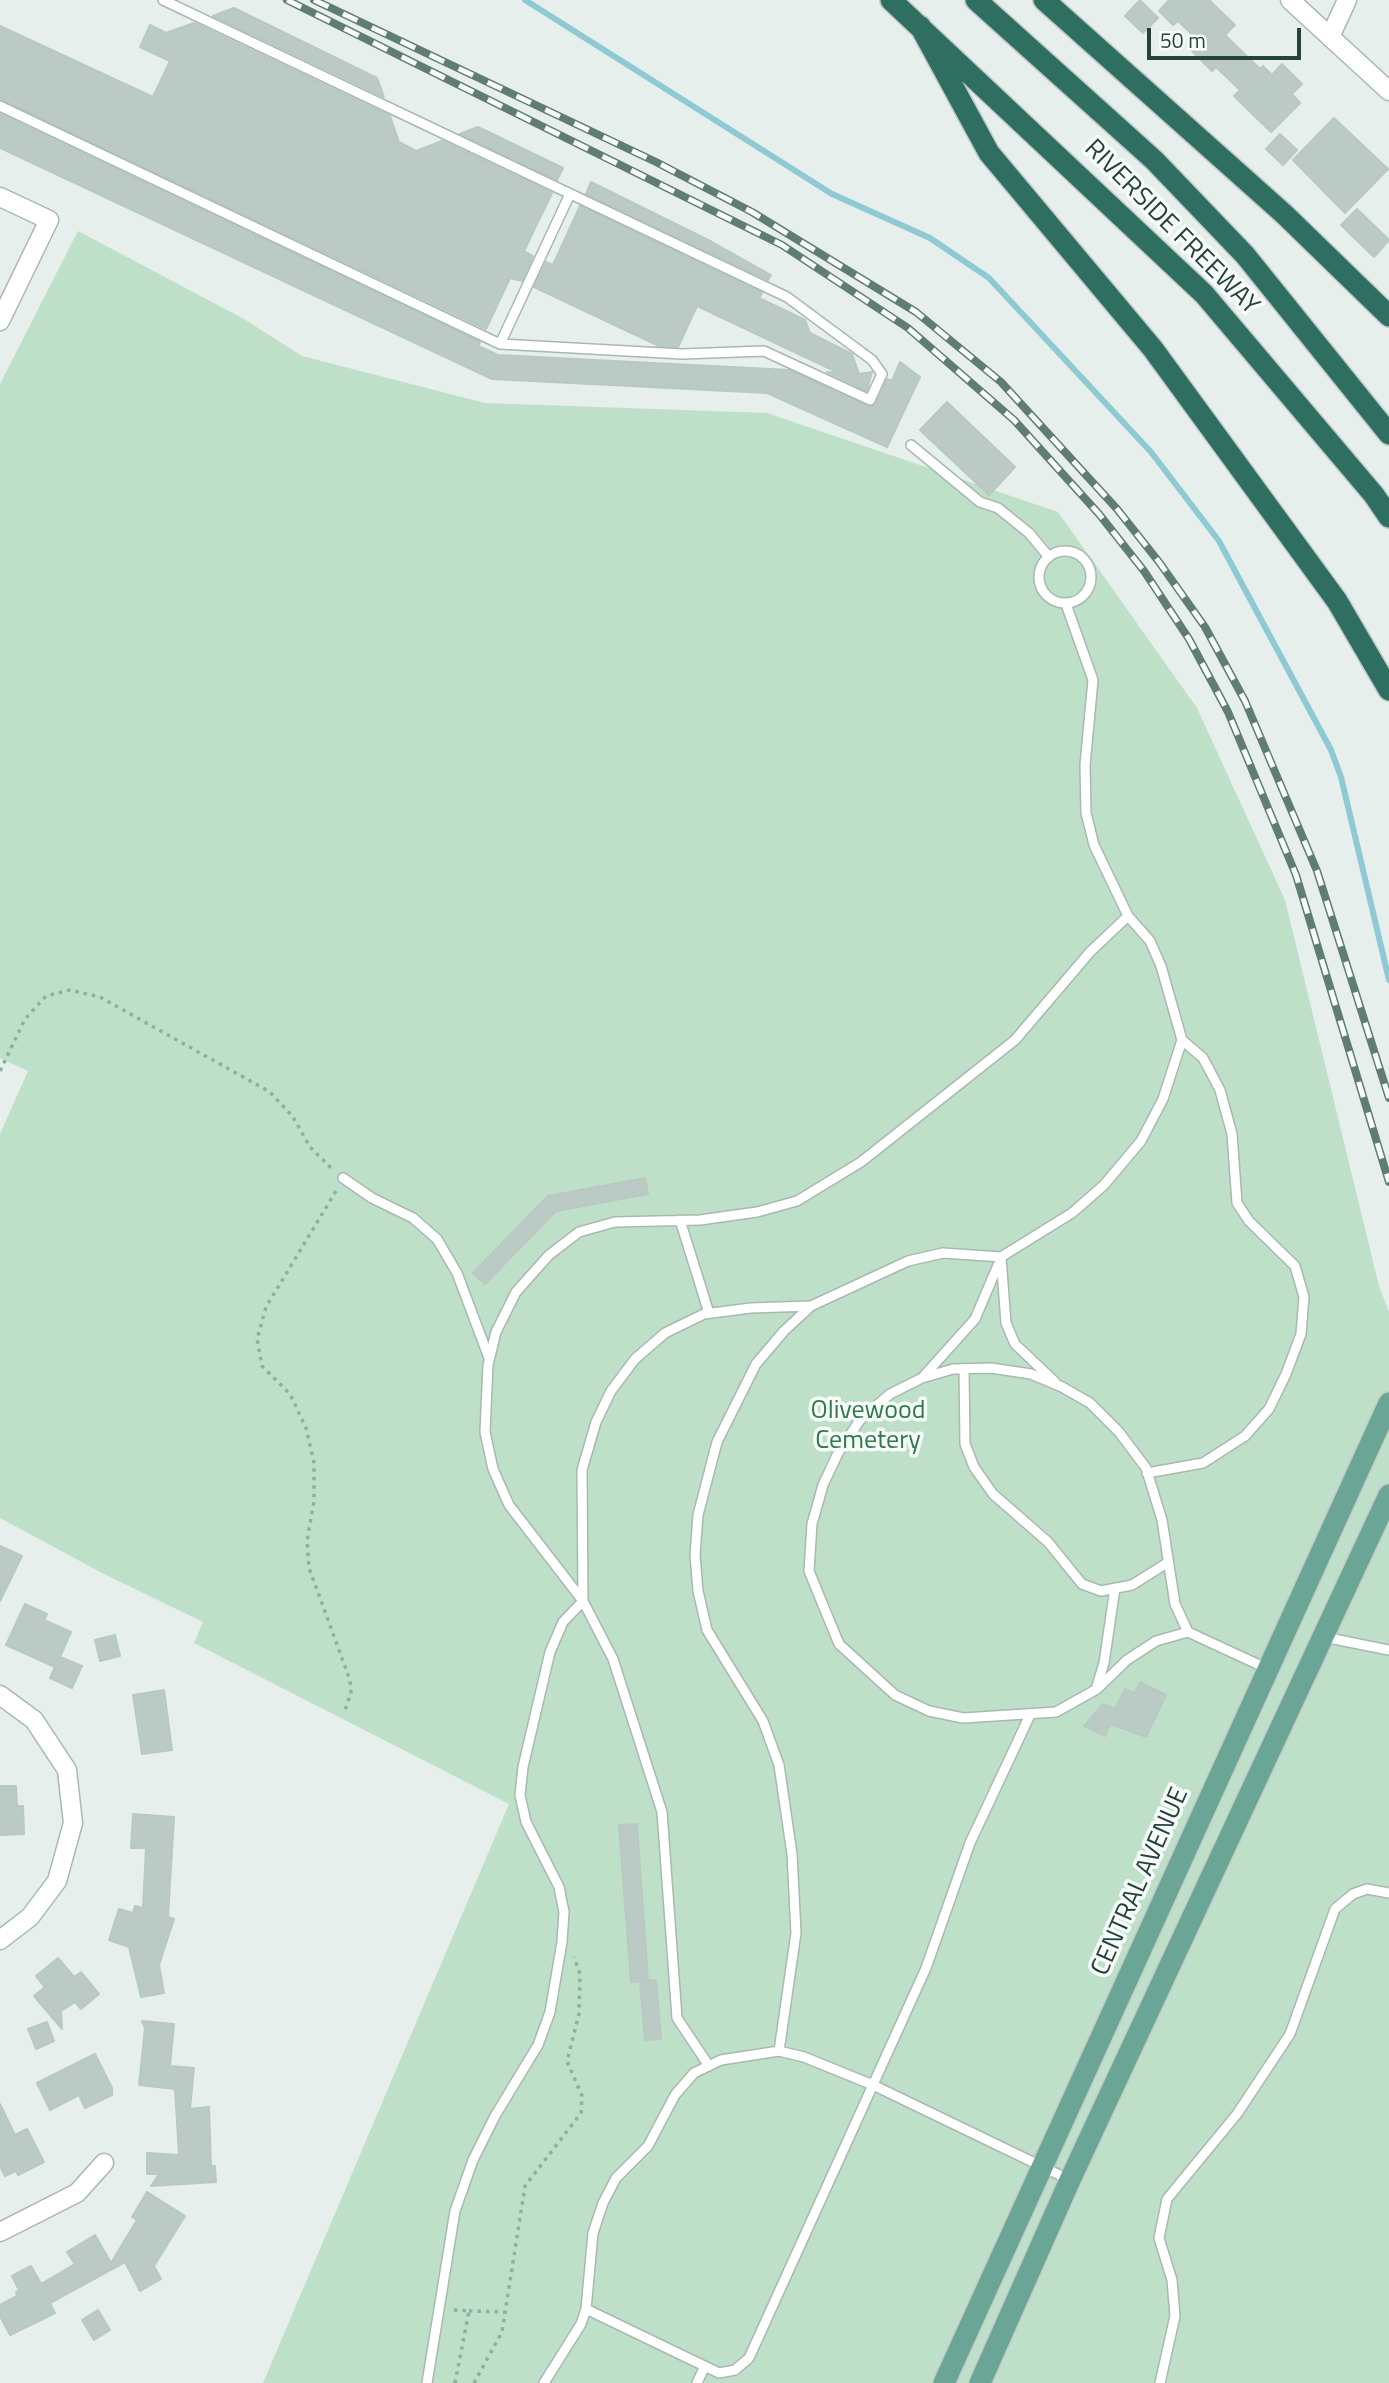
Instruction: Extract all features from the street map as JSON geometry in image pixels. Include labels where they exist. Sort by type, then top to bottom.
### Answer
[{"type":"highway","name":"RIVERSIDE FREEWAY","points":[[891,0],[1204,294],[1374,495],[1389,517]]},
{"type":"highway","name":"RIVERSIDE FREEWAY","points":[[976,0],[1154,160],[1245,255],[1389,434]]},
{"type":"highway","points":[[1044,0],[1284,214],[1389,316]]},
{"type":"highway","points":[[920,26],[989,153],[1153,349],[1337,601],[1389,690]]},
{"type":"main road","name":"CENTRAL AVENUE","points":[[944,2383],[1389,1404]]},
{"type":"main road","points":[[980,2383],[1070,2180],[1389,1495]]},
{"type":"street","points":[[1290,0],[1389,91]]},
{"type":"street","points":[[1330,37],[1347,0]]},
{"type":"street","points":[[0,197],[49,220],[0,321]]},
{"type":"street","points":[[0,1695],[34,1720],[67,1770],[73,1823],[57,1881],[30,1917],[0,1940]]},
{"type":"street","points":[[0,2232],[77,2193],[104,2164]]},
{"type":"lane","points":[[0,106],[500,344],[682,354],[764,351],[870,400],[882,374],[872,360],[787,297],[163,0]]},
{"type":"lane","points":[[500,344],[570,194]]},
{"type":"lane","points":[[911,445],[980,502],[998,508],[1029,533],[1049,557]]},
{"type":"lane","points":[[1057,552],[1075,553],[1083,558],[1091,573],[1088,591],[1082,597],[1066,604],[1050,599],[1041,586],[1040,570],[1049,557],[1057,552]]},
{"type":"lane","points":[[1066,604],[1093,680],[1085,765],[1086,813],[1094,845],[1128,916],[1150,940],[1182,1040],[1203,1058],[1220,1090],[1232,1134],[1237,1203],[1249,1221],[1295,1266],[1304,1297],[1301,1334],[1269,1409],[1245,1436],[1203,1463],[1147,1473]]},
{"type":"lane","points":[[709,2066],[677,2018],[662,1812],[612,1659],[583,1601],[509,1505],[493,1469],[485,1432],[489,1358],[496,1332],[516,1292],[549,1255],[579,1232],[615,1222],[680,1220],[757,1212],[797,1200],[861,1162],[1015,1040],[1090,952],[1128,916]]},
{"type":"lane","points":[[779,2051],[796,1933],[792,1854],[779,1765],[762,1721],[707,1630],[695,1555],[704,1484],[717,1442],[735,1401],[756,1364],[784,1331],[811,1306],[908,1261],[943,1254],[1000,1257],[1072,1213],[1104,1185],[1140,1141],[1163,1099],[1182,1040]]},
{"type":"lane","points":[[344,1178],[372,1198],[413,1218],[438,1239],[457,1273],[489,1358]]},
{"type":"lane","points":[[680,1220],[709,1313]]},
{"type":"lane","points":[[922,1378],[975,1319],[989,1292],[1000,1257]]},
{"type":"lane","points":[[1000,1257],[1006,1323],[1015,1344],[1062,1387]]},
{"type":"lane","points":[[427,2383],[445,2259],[455,2211],[490,2127],[538,2045],[550,2012],[562,1942],[564,1912],[559,1887],[526,1822],[520,1795],[523,1767],[550,1653],[563,1622],[583,1601],[582,1470],[596,1422],[611,1391],[635,1359],[665,1333],[709,1313],[751,1308],[811,1306]]},
{"type":"lane","points":[[1188,1632],[1156,1641],[1128,1660],[1097,1689],[1056,1712],[963,1718],[929,1710],[895,1695],[839,1644],[809,1571],[813,1524],[824,1485],[838,1453],[860,1420],[890,1394],[922,1378],[964,1369],[991,1368],[1031,1374],[1062,1387],[1090,1403],[1119,1432],[1147,1473],[1162,1520],[1175,1604],[1188,1632],[1268,1669]]},
{"type":"lane","points":[[964,1369],[965,1444],[974,1467],[993,1494],[1048,1542],[1082,1584],[1101,1591],[1132,1585],[1167,1563]]},
{"type":"lane","points":[[1097,1689],[1104,1663],[1115,1588]]},
{"type":"lane","points":[[1324,1637],[1389,1650]]},
{"type":"lane","points":[[586,2309],[719,2373],[735,2370],[749,2358],[926,1968],[970,1843],[1030,1715]]},
{"type":"lane","points":[[1160,2383],[1175,2316],[1172,2280],[1158,2238],[1167,2199],[1237,2114],[1290,2034],[1335,1909],[1353,1894],[1367,1889],[1389,1893]]},
{"type":"lane","points":[[544,2383],[580,2324],[586,2309],[593,2233],[603,2203],[616,2178],[648,2146],[675,2095],[694,2073],[722,2060],[779,2051],[804,2057],[873,2085],[1070,2180]]},
{"type":"lane","points":[[697,2383],[705,2366]]},
{"type":"path","points":[[0,1071],[25,1019],[46,996],[70,990],[100,997],[270,1092],[293,1117],[310,1147],[344,1178],[266,1307],[257,1339],[262,1366],[290,1394],[306,1427],[312,1451],[314,1501],[307,1541],[309,1568],[350,1680],[351,1693],[345,1710]]},
{"type":"path","points":[[474,2383],[502,2332],[520,2200],[525,2186],[581,2113],[582,2096],[567,2061],[579,2014],[580,1974],[575,1957],[562,1942]]},
{"type":"path","points":[[439,2310],[505,2312]]},
{"type":"path","points":[[455,2383],[469,2311]]},
{"type":"green space","name":"Olivewood Cemetery","points":[[78,231],[244,319],[302,356],[485,403],[767,413],[1058,512],[1197,708],[1285,900],[1379,1286],[1389,1312],[1389,2383],[263,2383],[509,1804],[194,1643],[203,1622],[102,1573],[0,1518],[0,1134],[28,1071],[0,1058],[0,384]]},
{"type":"building","points":[[1140,0],[1158,18],[1143,33],[1125,16]]},
{"type":"building","points":[[1169,0],[1209,0],[1235,25],[1225,35],[1260,69],[1263,66],[1272,75],[1282,64],[1302,84],[1292,94],[1300,103],[1271,132],[1234,96],[1240,90],[1216,67],[1212,71],[1192,51],[1200,42],[1178,21],[1173,25],[1159,11]]},
{"type":"building","points":[[234,8],[377,78],[384,97],[213,16]]},
{"type":"building","points":[[194,23],[390,116],[399,142],[416,151],[442,141],[552,193],[524,251],[533,256],[522,281],[510,278],[486,329],[0,99],[0,26],[153,97],[170,61],[140,47],[150,25],[166,33]]},
{"type":"building","points":[[0,114],[480,342],[478,346],[498,355],[789,370],[870,407],[876,404],[887,379],[892,381],[900,362],[920,377],[887,447],[767,393],[492,379],[0,148]]},
{"type":"building","points":[[1334,118],[1388,169],[1345,213],[1293,160]]},
{"type":"building","points":[[478,127],[563,168],[557,180],[460,134]]},
{"type":"building","points":[[1280,134],[1297,150],[1283,165],[1266,149]]},
{"type":"building","points":[[591,182],[712,242],[771,275],[768,280],[586,194]]},
{"type":"building","points":[[580,206],[762,293],[759,298],[805,320],[810,333],[852,354],[859,374],[872,372],[867,391],[827,372],[839,373],[697,306],[678,347],[659,346],[534,287],[546,262],[553,265]]},
{"type":"building","points":[[1357,209],[1389,240],[1374,257],[1341,225]]},
{"type":"building","points":[[947,402],[1015,467],[989,495],[920,430]]},
{"type":"building","points":[[645,1178],[648,1194],[556,1211],[485,1284],[473,1273],[548,1196]]},
{"type":"building","points":[[0,1546],[22,1556],[0,1601]]},
{"type":"building","points":[[25,1604],[47,1614],[44,1620],[71,1632],[60,1657],[82,1666],[72,1688],[50,1678],[55,1667],[6,1645]]},
{"type":"building","points":[[115,1635],[120,1656],[100,1661],[95,1640]]},
{"type":"building","points":[[1140,1682],[1166,1695],[1146,1737],[1114,1725],[1109,1726],[1105,1736],[1084,1726],[1103,1704],[1115,1709],[1125,1689],[1135,1693]]},
{"type":"building","points":[[164,1690],[172,1750],[142,1754],[133,1695]]},
{"type":"building","points":[[0,1786],[16,1786],[17,1806],[23,1806],[24,1834],[0,1835]]},
{"type":"building","points":[[133,1814],[174,1817],[168,1917],[174,1919],[159,1965],[164,1993],[141,1997],[129,1947],[109,1940],[119,1909],[133,1913],[135,1906],[143,1908],[146,1848],[131,1848]]},
{"type":"building","points":[[637,1824],[648,1981],[631,1982],[619,1825]]},
{"type":"building","points":[[58,1958],[74,1977],[81,1972],[99,1994],[81,2009],[75,2002],[61,2011],[62,2029],[34,1996],[45,1987],[36,1976]]},
{"type":"building","points":[[656,1980],[661,2039],[645,2040],[640,1981]]},
{"type":"building","points":[[142,2021],[174,2024],[170,2066],[194,2068],[190,2109],[209,2107],[211,2166],[215,2166],[216,2182],[151,2186],[159,2174],[147,2174],[147,2153],[179,2155],[175,2089],[139,2085],[145,2028]]},
{"type":"building","points":[[47,2022],[54,2041],[36,2049],[28,2029]]},
{"type":"building","points":[[95,2054],[112,2088],[112,2095],[85,2108],[79,2095],[50,2110],[37,2083]]},
{"type":"building","points":[[0,2104],[15,2135],[27,2129],[44,2162],[18,2175],[16,2171],[5,2176],[0,2166]]},
{"type":"building","points":[[147,2192],[185,2216],[154,2266],[161,2279],[140,2291],[125,2262],[50,2303],[55,2313],[10,2335],[0,2316],[0,2305],[17,2296],[16,2292],[19,2290],[12,2276],[31,2266],[41,2284],[75,2264],[67,2252],[95,2235],[111,2263],[137,2220],[132,2217]]},
{"type":"building","points":[[98,2310],[110,2330],[94,2340],[82,2320]]},
{"type":"waterway","points":[[525,0],[832,194],[930,238],[989,278],[1151,452],[1219,541],[1331,750],[1341,777],[1389,980]]},
{"type":"railway","points":[[287,0],[782,245],[908,328],[1014,420],[1099,514],[1144,571],[1189,639],[1228,712],[1296,875],[1389,1182]]},
{"type":"railway","points":[[314,0],[656,162],[752,212],[916,312],[1001,382],[1117,509],[1205,627],[1245,701],[1317,871],[1389,1098]]}]
